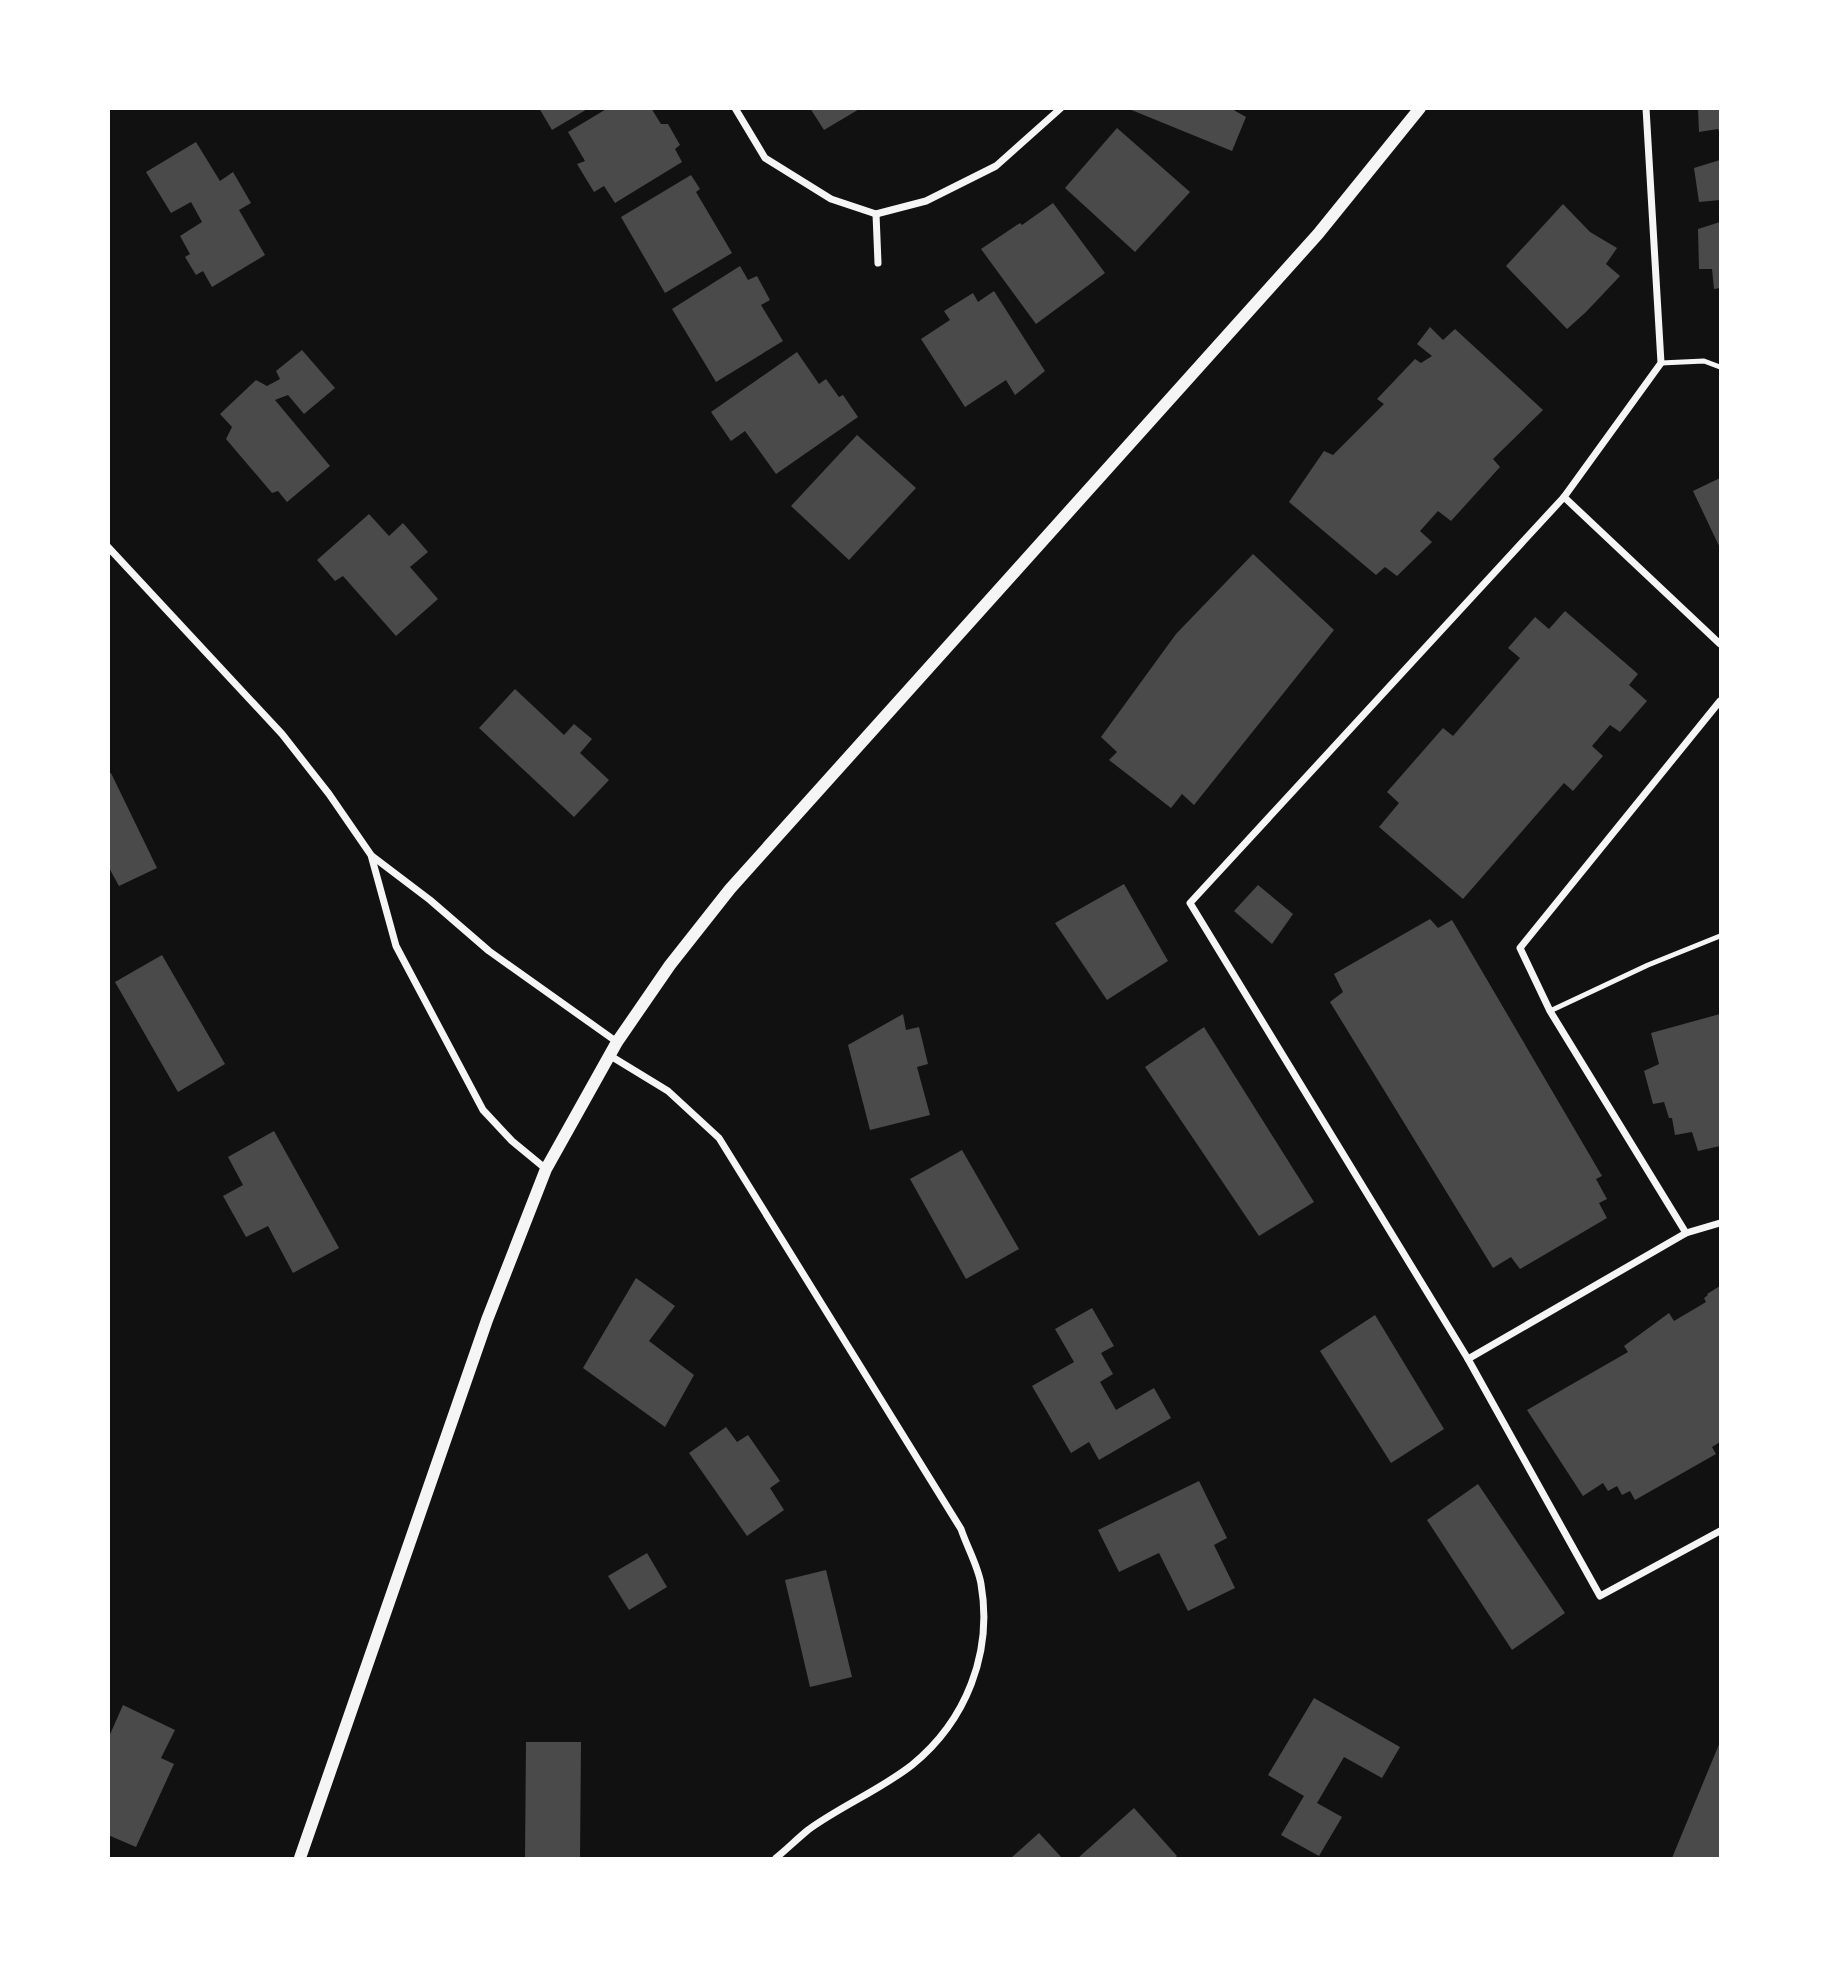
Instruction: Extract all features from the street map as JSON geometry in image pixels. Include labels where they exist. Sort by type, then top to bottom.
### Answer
[{"type":"street","points":[[735,108],[765,158],[831,199],[876,214],[926,201],[996,166],[1060,108]]},
{"type":"street","points":[[300,1858],[487,1320],[546,1170],[617,1042],[670,965],[730,889],[1318,234],[1420,108]]},
{"type":"street","points":[[1646,108],[1661,363],[1564,497],[1190,902],[1468,1359],[1600,1597],[1720,1531]]},
{"type":"street","points":[[876,214],[878,262]]},
{"type":"street","points":[[1564,497],[1720,644]]},
{"type":"street","points":[[108,547],[282,734],[329,794],[371,855],[430,900],[489,951],[617,1042]]},
{"type":"street","points":[[1686,1233],[1550,1011],[1520,948],[1720,701]]},
{"type":"street","points":[[371,855],[396,946],[483,1110],[512,1141],[546,1170]]},
{"type":"street","points":[[609,1055],[668,1091],[719,1138],[961,1529],[981,1582],[984,1619],[980,1657],[967,1696],[948,1728],[912,1764],[809,1830],[776,1858]]},
{"type":"street","points":[[1468,1359],[1686,1233],[1720,1223]]},
{"type":"lane","points":[[1661,363],[1704,361],[1720,367]]},
{"type":"lane","points":[[1550,1011],[1648,965],[1720,936]]},
{"type":"building","points":[[539,108],[589,108],[552,130]]},
{"type":"building","points":[[608,108],[651,108],[661,124],[668,124],[680,145],[675,149],[682,162],[615,203],[604,186],[594,192],[577,164],[585,161],[568,132]]},
{"type":"building","points":[[810,108],[861,108],[824,130]]},
{"type":"building","points":[[1230,108],[1246,117],[1232,151],[1129,109]]},
{"type":"building","points":[[1698,108],[1720,108],[1720,134],[1718,129],[1699,132]]},
{"type":"building","points":[[1117,128],[1190,192],[1135,252],[1065,188]]},
{"type":"building","points":[[196,142],[220,181],[233,172],[251,203],[239,210],[265,255],[212,287],[203,271],[196,275],[185,257],[190,254],[180,236],[202,222],[191,202],[171,213],[146,172]]},
{"type":"building","points":[[1720,160],[1720,200],[1699,202],[1694,168]]},
{"type":"building","points":[[691,175],[700,189],[696,192],[732,253],[665,293],[621,217]]},
{"type":"building","points":[[1053,203],[1105,273],[1036,324],[981,249]]},
{"type":"building","points":[[1563,204],[1590,232],[1617,248],[1606,264],[1620,276],[1567,329],[1506,266]]},
{"type":"building","points":[[1720,222],[1720,288],[1714,289],[1712,269],[1699,269],[1698,229]]},
{"type":"building","points":[[740,266],[748,280],[757,276],[770,300],[761,305],[783,341],[716,382],[672,309]]},
{"type":"building","points":[[994,291],[1045,371],[1015,395],[1006,380],[965,407],[921,339],[950,320],[944,311],[973,293],[978,302]]},
{"type":"building","points":[[1430,327],[1443,340],[1455,329],[1543,410],[1493,459],[1500,467],[1451,521],[1438,511],[1420,531],[1432,542],[1397,576],[1385,567],[1376,575],[1289,502],[1324,451],[1333,455],[1384,404],[1377,399],[1415,359],[1421,363],[1432,356],[1417,344]]},
{"type":"building","points":[[302,350],[335,388],[304,414],[288,395],[275,400],[330,466],[287,502],[278,491],[272,493],[226,439],[232,427],[220,414],[256,380],[267,386],[280,379],[276,371]]},
{"type":"building","points":[[797,352],[819,384],[826,379],[839,397],[843,395],[858,417],[776,474],[745,431],[731,441],[711,412]]},
{"type":"building","points":[[857,435],[916,488],[849,560],[791,506]]},
{"type":"building","points":[[1720,478],[1720,548],[1693,491]]},
{"type":"building","points":[[369,514],[389,536],[403,523],[428,552],[410,567],[438,599],[396,636],[343,576],[335,581],[317,560]]},
{"type":"building","points":[[1253,554],[1334,630],[1194,805],[1182,794],[1171,808],[1109,760],[1117,752],[1101,737],[1176,634]]},
{"type":"building","points":[[1565,611],[1638,674],[1629,685],[1647,701],[1620,732],[1610,725],[1592,746],[1603,756],[1573,791],[1564,783],[1463,899],[1379,827],[1399,803],[1387,792],[1443,728],[1453,736],[1520,658],[1508,648],[1535,617],[1549,629]]},
{"type":"building","points":[[515,689],[564,735],[574,724],[592,739],[580,753],[609,780],[574,817],[479,728]]},
{"type":"building","points":[[111,773],[157,868],[119,886],[108,866],[108,775]]},
{"type":"building","points":[[1124,884],[1168,961],[1107,1000],[1055,923]]},
{"type":"building","points":[[1258,885],[1293,914],[1272,944],[1234,911]]},
{"type":"building","points":[[1430,919],[1438,928],[1452,920],[1602,1176],[1596,1179],[1607,1199],[1599,1203],[1607,1218],[1520,1269],[1511,1257],[1493,1268],[1330,1002],[1343,992],[1334,974]]},
{"type":"building","points":[[162,955],[225,1064],[178,1092],[115,982]]},
{"type":"building","points":[[903,1014],[906,1030],[919,1027],[928,1064],[917,1067],[930,1115],[870,1130],[848,1045]]},
{"type":"building","points":[[1720,1014],[1720,1146],[1698,1151],[1692,1132],[1675,1135],[1672,1118],[1669,1118],[1664,1102],[1653,1104],[1644,1071],[1659,1064],[1651,1033]]},
{"type":"building","points":[[1204,1027],[1314,1202],[1259,1236],[1145,1067]]},
{"type":"building","points":[[274,1131],[339,1248],[293,1273],[268,1226],[246,1237],[223,1196],[243,1185],[228,1157]]},
{"type":"building","points":[[962,1150],[1019,1249],[966,1279],[910,1179]]},
{"type":"building","points":[[636,1278],[675,1306],[649,1341],[694,1375],[665,1427],[583,1368]]},
{"type":"building","points":[[1720,1286],[1720,1442],[1712,1447],[1716,1454],[1635,1500],[1630,1491],[1622,1495],[1617,1486],[1608,1491],[1603,1483],[1583,1496],[1527,1410],[1628,1352],[1624,1346],[1669,1313],[1674,1321],[1706,1302],[1704,1298],[1707,1294]]},
{"type":"building","points":[[1092,1308],[1114,1346],[1101,1353],[1113,1374],[1100,1382],[1116,1410],[1154,1388],[1171,1418],[1099,1460],[1089,1442],[1071,1453],[1032,1386],[1074,1362],[1055,1329]]},
{"type":"building","points":[[1375,1315],[1444,1429],[1391,1463],[1320,1351]]},
{"type":"building","points":[[726,1427],[737,1442],[748,1435],[780,1481],[770,1488],[784,1510],[747,1536],[689,1453]]},
{"type":"building","points":[[1199,1481],[1227,1538],[1214,1545],[1235,1588],[1188,1611],[1159,1553],[1119,1572],[1098,1530]]},
{"type":"building","points":[[1478,1484],[1565,1613],[1512,1650],[1427,1520]]},
{"type":"building","points":[[647,1553],[667,1587],[629,1610],[608,1576]]},
{"type":"building","points":[[826,1570],[852,1677],[810,1687],[785,1580]]},
{"type":"building","points":[[1314,1698],[1400,1747],[1382,1778],[1344,1757],[1317,1803],[1342,1817],[1319,1856],[1281,1835],[1304,1796],[1268,1775]]},
{"type":"building","points":[[123,1705],[175,1730],[161,1758],[174,1764],[136,1847],[108,1835],[108,1739]]},
{"type":"building","points":[[526,1742],[581,1742],[580,1858],[525,1858]]},
{"type":"building","points":[[1720,1742],[1720,1858],[1672,1858]]},
{"type":"building","points":[[1134,1808],[1177,1856],[1175,1858],[1078,1858]]},
{"type":"building","points":[[1039,1833],[1062,1858],[1011,1858]]}]
